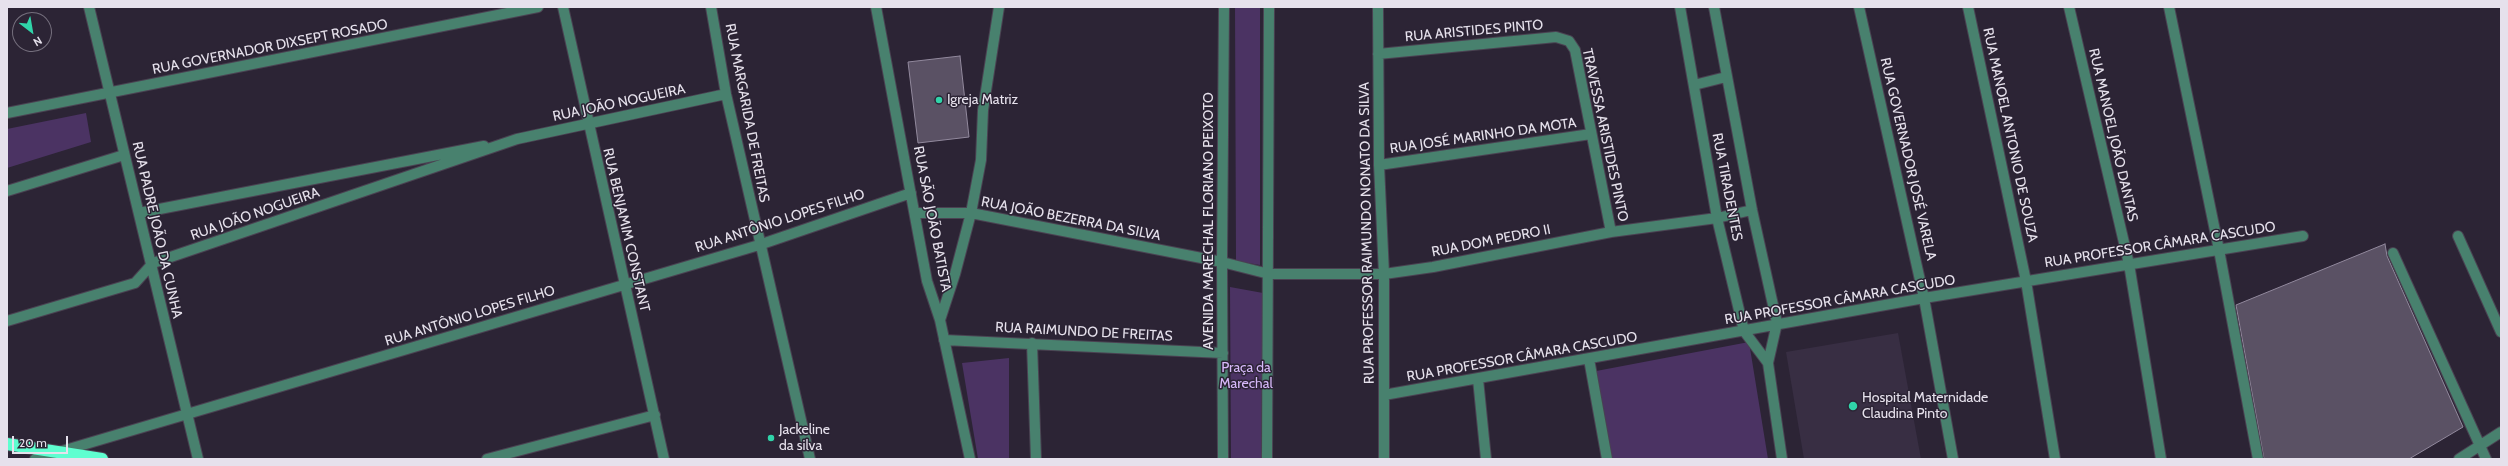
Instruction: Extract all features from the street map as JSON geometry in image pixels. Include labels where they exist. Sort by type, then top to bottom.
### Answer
[{"type":"highway","points":[[7,444],[102,459]]},
{"type":"street","name":"RUA PADRE JOÃO DA CUNHA","points":[[89,7],[112,93],[124,155],[198,459]]},
{"type":"street","name":"RUA GOVERNADOR DIXSEPT ROSADO","points":[[7,113],[538,7]]},
{"type":"street","name":"RUA BENJAMIM CONSTANT","points":[[563,7],[623,284],[655,415],[664,459]]},
{"type":"street","name":"RUA MARGARIDA DE FREITAS","points":[[711,7],[726,94],[759,245],[810,459]]},
{"type":"street","name":"RUA SÃO JOÃO BATISTA","points":[[876,7],[927,281],[940,320],[970,459]]},
{"type":"street","points":[[940,320],[955,274],[971,213],[981,160],[983,110],[999,7]]},
{"type":"street","name":"AVENIDA MARECHAL FLORIANO PEIXOTO","points":[[1223,459],[1222,262],[1224,7]]},
{"type":"street","points":[[1267,459],[1269,7]]},
{"type":"street","name":"RUA PROFESSOR RAIMUNDO NONATO DA SILVA","points":[[1378,7],[1379,165],[1384,274],[1384,459]]},
{"type":"street","name":"RUA TIRADENTES","points":[[1680,7],[1717,218],[1744,332],[1768,363]]},
{"type":"street","name":"RUA TIRADENTES","points":[[1714,7],[1752,210],[1777,323],[1768,363],[1782,459]]},
{"type":"street","name":"RUA GOVERNADOR JOSÉ VARELA","points":[[1859,7],[1924,298],[1953,459]]},
{"type":"street","name":"RUA MANOEL ANTONIO DE SOUZA","points":[[1968,7],[2026,281],[2055,459]]},
{"type":"street","name":"RUA MANOEL JOÃO DANTAS","points":[[2069,7],[2129,264],[2161,459]]},
{"type":"street","points":[[2169,7],[2219,250],[2258,459]]},
{"type":"street","name":"RUA ARISTIDES PINTO","points":[[1378,54],[1556,37],[1563,38],[1571,43]]},
{"type":"street","name":"TRAVESSA ARISTIDES PINTO","points":[[1571,43],[1575,50],[1611,232]]},
{"type":"street","points":[[1694,85],[1726,77]]},
{"type":"street","name":"RUA JOÃO NOGUEIRA","points":[[138,213],[588,125],[726,94]]},
{"type":"street","name":"RUA JOSÉ MARINHO DA MOTA","points":[[1379,165],[1591,134]]},
{"type":"street","name":"RUA JOÃO NOGUEIRA","points":[[7,320],[135,283],[151,265],[517,139]]},
{"type":"street","points":[[7,191],[124,155]]},
{"type":"street","name":"RUA ANTÔNIO LOPES FILHO","points":[[35,459],[187,416],[623,284],[759,245],[911,192]]},
{"type":"street","name":"RUA DOM PEDRO II","points":[[1269,274],[1384,274],[1433,267],[1611,232],[1717,218],[1752,210]]},
{"type":"street","name":"RUA JOÃO BEZERRA DA SILVA","points":[[915,213],[971,213],[1222,262],[1269,274]]},
{"type":"street","name":"RUA PROFESSOR CÂMARA CASCUDO","points":[[1384,395],[1744,332],[1777,323],[2303,236]]},
{"type":"street","points":[[2458,236],[2501,332]]},
{"type":"street","points":[[2393,253],[2481,445],[2486,459]]},
{"type":"street","name":"RUA RAIMUNDO DE FREITAS","points":[[944,340],[1223,353]]},
{"type":"street","points":[[1032,343],[1036,459]]},
{"type":"street","points":[[1589,359],[1606,459]]},
{"type":"street","points":[[1478,379],[1486,459]]},
{"type":"street","points":[[487,459],[655,415]]},
{"type":"street","points":[[2459,459],[2501,432]]},
{"type":"shaded area","name":"Hospital Maternidade Claudina Pinto","points":[[1898,333],[1921,459],[1804,459],[1786,352]]},
{"type":"green space","points":[[1235,7],[1260,7],[1260,265],[1236,261]]},
{"type":"green space","points":[[86,113],[91,142],[7,168],[7,129]]},
{"type":"green space","name":"Praça da Marechal","points":[[1230,287],[1263,293],[1261,459],[1231,459]]},
{"type":"green space","points":[[1749,342],[1768,459],[1608,459],[1591,372]]},
{"type":"green space","points":[[1009,358],[1009,459],[978,459],[962,363]]},
{"type":"building","name":"Igreja Matriz","points":[[960,56],[969,137],[918,143],[908,62]]},
{"type":"building","points":[[2385,244],[2387,256],[2463,427],[2409,459],[2264,459],[2236,305]]},
{"type":"place","name":"Igreja Matriz","points":[[939,100]]},
{"type":"place","name":"Hospital Maternidade Claudina Pinto","points":[[1853,406]]},
{"type":"place","name":"Jackeline da silva","points":[[771,438]]}]
